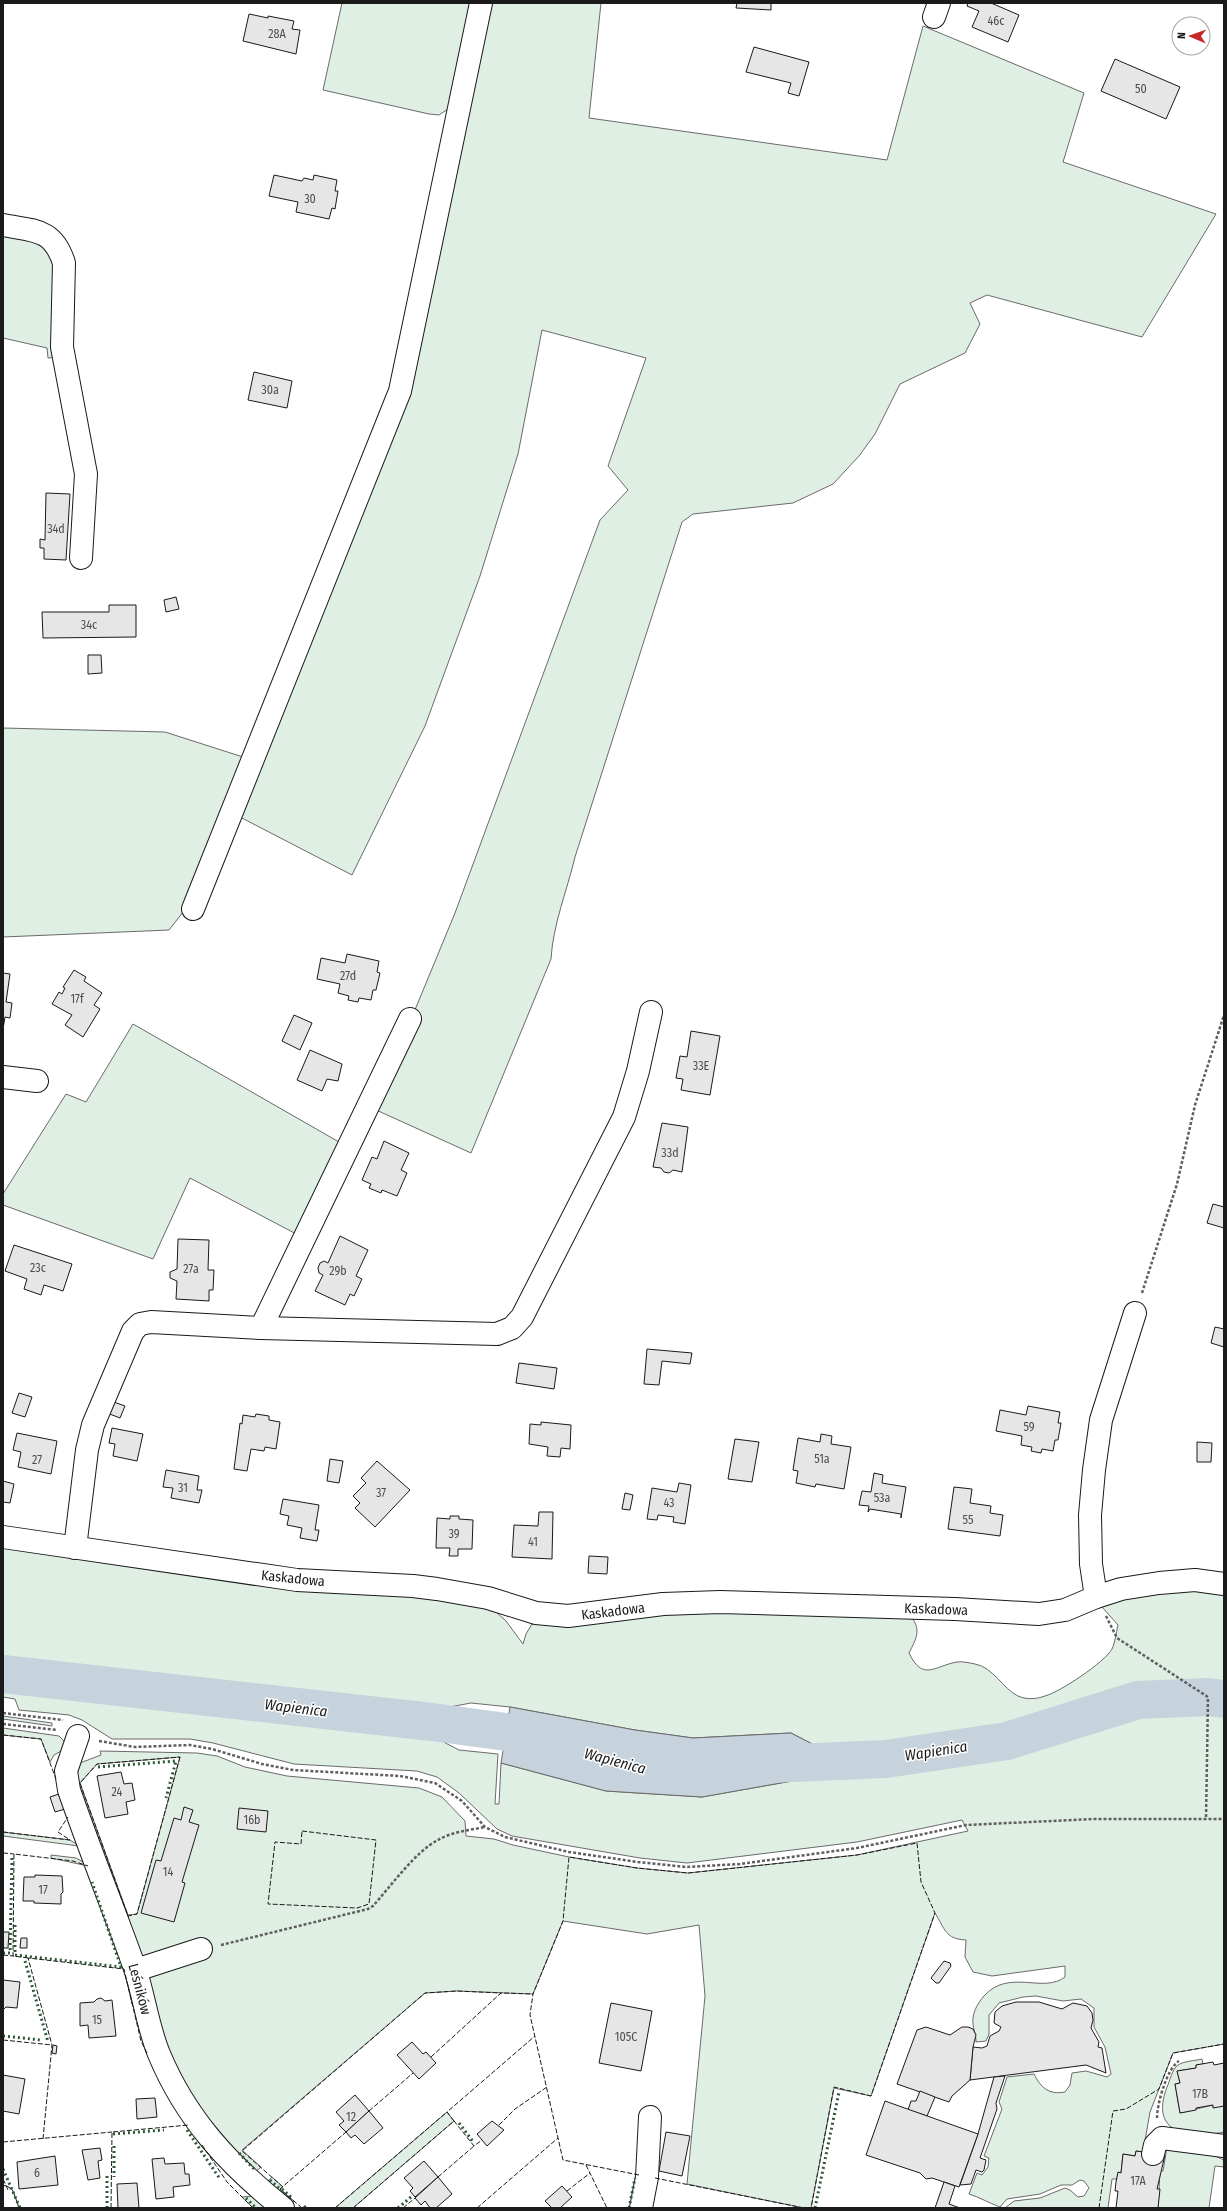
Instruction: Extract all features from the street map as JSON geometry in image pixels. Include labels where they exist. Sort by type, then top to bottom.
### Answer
[{"type":"street","points":[[193,909],[400,391],[481,3]]},
{"type":"street","points":[[3,225],[40,232],[52,238],[61,252],[64,263],[62,347],[86,474],[81,558]]},
{"type":"street","points":[[75,1548],[87,1450],[93,1425],[133,1331],[140,1324],[151,1322],[261,1328],[497,1334],[512,1328],[522,1317],[624,1117],[638,1071],[652,1012]]},
{"type":"street","points":[[261,1328],[410,1019]]},
{"type":"street","points":[[3,1076],[37,1081]]},
{"type":"street","points":[[1096,1597],[1091,1564],[1090,1515],[1094,1470],[1101,1420],[1135,1313]]},
{"type":"street","name":"Kaskadowa","points":[[3,1536],[75,1548],[297,1580],[413,1586],[437,1589],[488,1598],[536,1613],[560,1616],[587,1615],[663,1604],[713,1602],[955,1609],[1038,1614],[1065,1610],[1096,1597],[1121,1589],[1159,1583],[1195,1580],[1224,1584]]},
{"type":"street","name":"Leśników","points":[[78,1736],[66,1771],[69,1790],[136,1970],[159,2053],[190,2110],[203,2130],[247,2180],[283,2208]]},
{"type":"street","points":[[136,1970],[201,1949]]},
{"type":"street","points":[[641,2208],[647,2177],[650,2116]]},
{"type":"street","points":[[1157,2146],[1224,2146]]},
{"type":"street","points":[[3,2196],[8,2208]]},
{"type":"path","points":[[1135,1313],[1177,1184],[1195,1105],[1224,1015]]},
{"type":"path","points":[[1096,1597],[1117,1638],[1208,1698],[1206,1819]]},
{"type":"path","points":[[3,1713],[66,1721],[78,1736]]},
{"type":"path","points":[[3,1724],[55,1730],[96,1741],[135,1747],[190,1745],[212,1749],[262,1764],[293,1770],[400,1776],[435,1784],[462,1801],[485,1827],[505,1837],[569,1852],[686,1867],[740,1864],[857,1848],[966,1825],[1094,1819],[1224,1819]]},
{"type":"path","points":[[201,1949],[368,1909],[373,1906],[422,1852],[438,1840],[461,1832],[485,1827]]},
{"type":"path","points":[[1157,2146],[1157,2109],[1172,2067],[1179,2061]]},
{"type":"green space","points":[[342,3],[475,3],[448,109],[439,115],[429,114],[323,90]]},
{"type":"green space","points":[[489,3],[601,3],[589,118],[887,160],[923,26],[1084,93],[1063,162],[1216,214],[1142,337],[987,295],[970,303],[980,324],[965,353],[900,384],[875,434],[859,456],[833,484],[793,503],[693,514],[682,522],[575,857],[557,920],[551,959],[471,1153],[374,1109],[455,913],[600,520],[628,490],[608,466],[646,358],[542,330],[518,454],[480,576],[425,726],[352,875],[238,816],[396,415]]},
{"type":"green space","points":[[3,230],[25,236],[52,250],[60,357],[48,358],[47,348],[3,338]]},
{"type":"green space","points":[[3,728],[165,732],[243,757],[183,912],[169,930],[3,937]]},
{"type":"green space","points":[[133,1024],[339,1142],[300,1236],[190,1178],[153,1259],[3,1205],[3,1194],[66,1094],[86,1102]]},
{"type":"green space","points":[[3,1543],[438,1595],[496,1612],[506,1621],[523,1644],[526,1634],[532,1624],[665,1611],[909,1614],[916,1624],[917,1633],[909,1653],[919,1667],[924,1670],[930,1670],[957,1662],[975,1664],[987,1669],[1013,1693],[1028,1699],[1045,1696],[1061,1689],[1092,1669],[1108,1655],[1115,1641],[1118,1625],[1102,1607],[1103,1599],[1123,1592],[1224,1589],[1224,1689],[1136,1691],[1006,1727],[885,1746],[822,1749],[791,1733],[693,1738],[635,1730],[510,1707],[471,1703],[428,1711],[3,1666]]},
{"type":"green space","points":[[3,1682],[426,1733],[459,1750],[498,1754],[495,1804],[499,1804],[501,1763],[606,1791],[702,1797],[792,1781],[821,1767],[887,1770],[1011,1751],[1146,1710],[1224,1714],[1224,2044],[1173,2053],[1150,2112],[1143,2152],[1136,2151],[1135,2156],[1123,2154],[1121,2173],[1118,2173],[1117,2179],[1112,2179],[1108,2208],[1005,2208],[1014,2201],[1040,2198],[1065,2188],[1070,2190],[1078,2197],[1084,2196],[1089,2188],[1084,2181],[1080,2180],[1072,2185],[1061,2185],[1040,2194],[1007,2199],[1000,2207],[969,2194],[977,2173],[982,2175],[988,2167],[989,2158],[984,2156],[1002,2109],[999,2102],[1007,2077],[1034,2074],[1043,2087],[1050,2091],[1059,2093],[1065,2092],[1070,2085],[1072,2073],[1086,2071],[1107,2077],[1111,2074],[1105,2047],[1094,2027],[1094,2008],[1081,1999],[1063,2001],[1036,1996],[1023,1997],[999,2003],[989,2015],[989,2034],[986,2041],[976,2042],[973,2018],[980,2001],[984,1996],[994,1988],[1004,1984],[1015,1982],[1056,1982],[1065,1977],[1065,1966],[992,1976],[973,1972],[965,1957],[966,1940],[954,1938],[946,1932],[935,1913],[871,2096],[834,2088],[811,2208],[804,2208],[687,2184],[705,1996],[699,1925],[647,1934],[563,1921],[533,1994],[457,1991],[425,1993],[242,2150],[261,2167],[254,2173],[190,2096],[165,2046],[128,1916],[123,1916],[74,1778],[80,1763],[101,1755],[100,1751],[197,1753],[217,1756],[245,1767],[287,1776],[419,1788],[442,1797],[465,1821],[466,1836],[494,1839],[513,1845],[569,1857],[637,1868],[688,1873],[857,1855],[968,1831],[962,1820],[857,1842],[687,1863],[640,1858],[512,1836],[497,1829],[459,1793],[437,1777],[417,1771],[294,1764],[213,1743],[190,1739],[112,1739],[82,1720],[69,1715],[19,1710],[15,1699],[3,1697]],"holes":[[[180,1757],[137,1914],[128,1915],[80,1783],[97,1764]]]},
{"type":"green space","points":[[3,1716],[52,1723],[52,1726],[3,1719]]},
{"type":"green space","points":[[3,1728],[59,1736],[65,1742],[63,1750],[54,1755],[50,1762],[41,1739],[3,1735]]},
{"type":"green space","points":[[3,1832],[70,1840],[79,1846],[3,1836]]},
{"type":"green space","points":[[51,1855],[76,1858],[90,1866],[129,1970],[136,1999],[132,2004],[124,1969],[88,1866],[51,1858]]},
{"type":"green space","points":[[1202,2059],[1203,2064],[1196,2065],[1196,2068],[1177,2071],[1180,2083],[1175,2084],[1180,2113],[1213,2105],[1213,2107],[1224,2106],[1224,2132],[1198,2135],[1186,2133],[1176,2130],[1168,2124],[1163,2115],[1163,2103],[1174,2069],[1183,2063]]},
{"type":"green space","points":[[447,2112],[454,2121],[353,2208],[335,2208]]},
{"type":"green space","points":[[1167,2147],[1213,2155],[1224,2160],[1224,2167],[1215,2166],[1209,2208],[1158,2208],[1160,2171],[1163,2171]]},
{"type":"green space","points":[[272,2177],[283,2187],[280,2189],[294,2201],[291,2203],[266,2183]]},
{"type":"green space","points":[[253,2196],[269,2208],[253,2208],[242,2197]]},
{"type":"water","points":[[510,1707],[635,1730],[693,1738],[791,1733],[822,1749],[821,1767],[792,1781],[702,1797],[606,1791],[501,1763]]},
{"type":"building","points":[[737,3],[771,3],[771,10],[736,8]]},
{"type":"building","points":[[968,3],[991,3],[1019,15],[1008,42],[972,27],[979,11],[967,6]]},
{"type":"building","points":[[249,14],[294,21],[292,29],[300,30],[296,54],[243,41]]},
{"type":"building","points":[[754,47],[809,62],[799,96],[788,93],[791,83],[746,72]]},
{"type":"building","points":[[1115,59],[1180,87],[1166,119],[1101,91]]},
{"type":"building","points":[[274,175],[302,181],[304,178],[313,180],[314,175],[337,180],[335,191],[338,191],[335,209],[332,208],[329,219],[296,212],[298,202],[269,196]]},
{"type":"building","points":[[254,372],[292,381],[287,408],[248,400]]},
{"type":"building","points":[[46,493],[70,494],[66,560],[44,559],[44,548],[40,548],[40,539],[45,540]]},
{"type":"building","points":[[176,597],[179,609],[166,612],[164,600]]},
{"type":"building","points":[[109,605],[136,605],[136,637],[43,638],[42,612],[109,612]]},
{"type":"building","points":[[88,655],[101,655],[102,673],[88,674]]},
{"type":"building","points":[[347,954],[379,961],[377,972],[380,973],[376,990],[373,990],[371,1000],[359,998],[358,1002],[348,1000],[349,996],[338,993],[340,984],[317,979],[321,958],[345,963]]},
{"type":"building","points":[[74,970],[86,977],[84,981],[102,993],[94,1005],[100,1009],[83,1037],[65,1025],[72,1015],[52,1004],[59,992],[62,994],[65,988],[63,987]]},
{"type":"building","points":[[3,973],[10,974],[6,1002],[12,1003],[10,1018],[5,1017],[3,1029]]},
{"type":"building","points":[[294,1015],[312,1023],[300,1050],[282,1041]]},
{"type":"building","points":[[691,1031],[720,1036],[710,1095],[681,1090],[683,1079],[676,1078],[680,1056],[687,1057]]},
{"type":"building","points":[[310,1050],[342,1064],[338,1081],[327,1079],[322,1091],[297,1080]]},
{"type":"building","points":[[662,1123],[688,1127],[682,1172],[673,1170],[669,1173],[664,1172],[661,1168],[653,1167]]},
{"type":"building","points":[[384,1141],[409,1153],[401,1170],[407,1173],[397,1196],[382,1190],[381,1193],[369,1188],[371,1184],[362,1180],[372,1157],[377,1159]]},
{"type":"building","points":[[1213,1204],[1224,1207],[1224,1228],[1207,1223]]},
{"type":"building","points":[[340,1236],[368,1250],[356,1276],[362,1279],[354,1296],[350,1294],[345,1305],[315,1291],[323,1275],[319,1273],[318,1268],[320,1263],[324,1261],[328,1263]]},
{"type":"building","points":[[178,1239],[209,1240],[208,1270],[214,1270],[213,1290],[209,1290],[209,1301],[176,1299],[177,1281],[170,1278],[170,1272],[177,1269]]},
{"type":"building","points":[[14,1245],[72,1264],[63,1291],[44,1285],[41,1295],[24,1289],[27,1279],[5,1271]]},
{"type":"building","points":[[1215,1327],[1224,1329],[1224,1347],[1211,1343]]},
{"type":"building","points":[[647,1349],[692,1353],[690,1364],[662,1361],[659,1385],[644,1384]]},
{"type":"building","points":[[519,1363],[557,1368],[554,1389],[516,1383]]},
{"type":"building","points":[[19,1393],[32,1397],[25,1417],[12,1413]]},
{"type":"building","points":[[111,1401],[125,1406],[120,1418],[107,1413]]},
{"type":"building","points":[[1028,1406],[1060,1412],[1058,1423],[1061,1423],[1058,1440],[1055,1440],[1053,1451],[1042,1449],[1041,1453],[1031,1451],[1032,1447],[1021,1445],[1022,1436],[996,1431],[1000,1410],[1026,1415]]},
{"type":"building","points":[[256,1414],[269,1416],[269,1420],[280,1422],[276,1449],[265,1447],[264,1451],[251,1449],[247,1471],[234,1469],[240,1423],[242,1424],[243,1415],[255,1417]]},
{"type":"building","points":[[541,1422],[571,1425],[570,1449],[561,1448],[560,1457],[547,1456],[548,1447],[529,1444],[530,1424],[541,1425]]},
{"type":"building","points":[[112,1428],[143,1434],[137,1461],[113,1456],[115,1444],[109,1443]]},
{"type":"building","points":[[17,1433],[57,1441],[51,1474],[18,1467],[21,1452],[13,1450]]},
{"type":"building","points":[[821,1434],[832,1436],[831,1444],[851,1447],[844,1489],[816,1484],[815,1487],[796,1483],[798,1471],[793,1470],[798,1438],[820,1442]]},
{"type":"building","points":[[735,1439],[759,1442],[752,1482],[728,1479]]},
{"type":"building","points":[[1197,1442],[1212,1443],[1211,1462],[1197,1462]]},
{"type":"building","points":[[330,1459],[343,1461],[339,1483],[327,1481]]},
{"type":"building","points":[[377,1461],[410,1490],[375,1527],[355,1508],[360,1503],[353,1496],[366,1483],[361,1478]]},
{"type":"building","points":[[166,1470],[199,1476],[197,1490],[202,1490],[199,1503],[171,1498],[173,1488],[163,1487]]},
{"type":"building","points":[[874,1473],[883,1475],[882,1483],[906,1487],[901,1518],[901,1514],[870,1509],[868,1512],[869,1506],[859,1505],[862,1491],[871,1492]]},
{"type":"building","points":[[3,1481],[14,1484],[10,1503],[3,1502]]},
{"type":"building","points":[[679,1483],[691,1485],[685,1524],[673,1522],[674,1517],[658,1515],[657,1520],[647,1519],[652,1488],[677,1492]]},
{"type":"building","points":[[954,1487],[972,1489],[970,1503],[991,1506],[990,1513],[1003,1515],[1000,1536],[948,1529]]},
{"type":"building","points":[[625,1493],[633,1495],[630,1510],[622,1509]]},
{"type":"building","points":[[283,1499],[319,1505],[315,1530],[319,1530],[317,1541],[300,1538],[302,1528],[287,1525],[289,1516],[280,1514]]},
{"type":"building","points":[[539,1512],[553,1512],[552,1559],[512,1557],[514,1525],[538,1526]]},
{"type":"building","points":[[450,1516],[459,1516],[459,1519],[473,1520],[472,1549],[458,1549],[458,1556],[449,1556],[450,1548],[436,1548],[437,1518],[450,1519]]},
{"type":"building","points":[[589,1556],[608,1557],[607,1574],[588,1573]]},
{"type":"building","points":[[121,1772],[124,1784],[132,1783],[135,1800],[126,1802],[128,1814],[105,1818],[97,1776]]},
{"type":"building","points":[[59,1794],[65,1809],[55,1812],[50,1797]]},
{"type":"building","points":[[184,1807],[193,1810],[189,1822],[199,1825],[182,1882],[185,1883],[174,1922],[141,1913],[156,1860],[161,1861],[174,1818],[181,1820]]},
{"type":"building","points":[[239,1808],[268,1811],[266,1832],[237,1829]]},
{"type":"building","points":[[35,1875],[62,1876],[63,1892],[61,1894],[61,1904],[23,1901],[24,1877],[35,1877]]},
{"type":"building","points":[[3,1932],[9,1932],[8,1948],[3,1948]]},
{"type":"building","points":[[21,1938],[27,1938],[27,1948],[20,1948]]},
{"type":"building","points":[[944,1961],[950,1963],[951,1966],[939,1983],[936,1983],[931,1978]]},
{"type":"building","points":[[3,1980],[20,1982],[17,2008],[6,2007],[3,2010]]},
{"type":"building","points":[[101,1998],[105,2001],[112,2000],[116,2036],[89,2038],[88,2025],[80,2026],[80,2003],[94,2002]]},
{"type":"building","points":[[1016,2002],[1039,2002],[1062,2009],[1073,2003],[1087,2006],[1092,2013],[1093,2020],[1091,2028],[1099,2042],[1098,2047],[1102,2048],[1106,2073],[1086,2065],[970,2080],[973,2047],[982,2048],[987,2046],[990,2036],[999,2031],[1001,2027],[994,2023],[995,2012],[1002,2006]]},
{"type":"building","points":[[611,2003],[652,2011],[641,2071],[599,2063]]},
{"type":"building","points":[[926,2027],[950,2035],[962,2027],[968,2027],[973,2029],[976,2035],[973,2047],[970,2080],[952,2096],[949,2102],[897,2084],[917,2030]]},
{"type":"building","points":[[412,2042],[423,2054],[426,2052],[436,2063],[419,2079],[397,2055]]},
{"type":"building","points":[[53,2045],[57,2046],[56,2054],[52,2053]]},
{"type":"building","points":[[1213,2062],[1214,2065],[1224,2063],[1224,2106],[1213,2108],[1213,2105],[1180,2113],[1175,2084],[1180,2083],[1177,2071],[1196,2068],[1196,2065]]},
{"type":"building","points":[[3,2075],[25,2079],[19,2114],[3,2111]]},
{"type":"building","points":[[1005,2076],[996,2103],[997,2109],[980,2158],[986,2160],[984,2170],[982,2172],[976,2170],[971,2184],[960,2185],[978,2134],[994,2077]]},
{"type":"building","points":[[920,2091],[935,2097],[927,2116],[908,2110],[911,2101],[916,2101]]},
{"type":"building","points":[[355,2095],[369,2111],[346,2132],[339,2125],[344,2121],[336,2112]]},
{"type":"building","points":[[155,2098],[157,2117],[137,2119],[136,2099]]},
{"type":"building","points":[[885,2101],[978,2134],[959,2187],[932,2178],[926,2179],[920,2173],[866,2155]]},
{"type":"building","points":[[369,2111],[383,2128],[364,2144],[355,2135],[351,2138],[346,2132]]},
{"type":"building","points":[[492,2121],[504,2130],[487,2146],[477,2134]]},
{"type":"building","points":[[666,2132],[690,2136],[682,2176],[659,2171]]},
{"type":"building","points":[[100,2148],[102,2160],[98,2161],[100,2178],[88,2180],[82,2150]]},
{"type":"building","points":[[1136,2151],[1165,2155],[1157,2189],[1160,2189],[1158,2208],[1116,2208],[1118,2191],[1115,2191],[1116,2182],[1118,2172],[1121,2173],[1123,2154],[1135,2156]]},
{"type":"building","points":[[55,2156],[58,2185],[19,2189],[17,2162]]},
{"type":"building","points":[[164,2158],[165,2164],[184,2163],[185,2174],[189,2174],[190,2185],[173,2187],[174,2197],[156,2199],[152,2159]]},
{"type":"building","points":[[424,2161],[438,2177],[415,2197],[410,2191],[413,2188],[404,2178]]},
{"type":"building","points":[[438,2177],[452,2194],[436,2208],[430,2208],[425,2201],[421,2205],[415,2198]]},
{"type":"building","points":[[944,2182],[955,2186],[949,2204],[960,2208],[935,2208]]},
{"type":"building","points":[[137,2183],[139,2208],[118,2208],[117,2184]]},
{"type":"building","points":[[562,2186],[572,2197],[560,2208],[552,2208],[545,2201]]},
{"type":"waterway","name":"Wapienica","points":[[3,1674],[432,1722],[506,1732],[557,1746]]},
{"type":"waterway","name":"Wapienica","points":[[769,1764],[886,1759],[1007,1741],[1138,1700],[1208,1697],[1224,1699]]},
{"type":"hedge","points":[[98,1767],[176,1761],[166,1798]]},
{"type":"hedge","points":[[3,1953],[10,1953],[12,1856]]},
{"type":"hedge","points":[[15,1925],[15,1955],[121,1967],[92,1882]]},
{"type":"hedge","points":[[25,1961],[48,2042]]},
{"type":"hedge","points":[[3,2036],[41,2040]]},
{"type":"hedge","points":[[815,2208],[839,2092]]},
{"type":"hedge","points":[[459,2123],[474,2143]]},
{"type":"hedge","points":[[113,2134],[164,2130]]},
{"type":"hedge","points":[[187,2130],[220,2179]]},
{"type":"hedge","points":[[114,2146],[114,2177]]},
{"type":"hedge","points":[[239,2153],[255,2170]]},
{"type":"hedge","points":[[3,2169],[20,2208]]},
{"type":"hedge","points":[[107,2173],[107,2208]]},
{"type":"hedge","points":[[629,2208],[635,2178]]},
{"type":"hedge","points":[[270,2180],[279,2188]]},
{"type":"hedge","points":[[282,2189],[293,2199]]},
{"type":"hedge","points":[[398,2208],[411,2197]]},
{"type":"hedge","points":[[246,2198],[256,2208]]},
{"type":"fence","points":[[3,1735],[41,1739],[56,1779]]},
{"type":"fence","points":[[180,1757],[137,1914],[128,1916],[80,1783],[97,1764],[180,1757]]},
{"type":"fence","points":[[3,1832],[70,1840],[58,1832],[68,1817]]},
{"type":"fence","points":[[302,1831],[376,1840],[369,1904],[357,1908],[268,1904],[275,1842],[301,1844],[302,1831]]},
{"type":"fence","points":[[639,2175],[563,2160],[530,2015],[533,1994],[563,1921],[569,1857],[637,1868],[688,1873],[857,1855],[917,1843],[921,1882],[935,1913],[871,2096],[834,2087],[811,2208]]},
{"type":"fence","points":[[3,1853],[14,1854]]},
{"type":"fence","points":[[28,1958],[13,1956],[14,1854],[73,1861],[88,1866]]},
{"type":"fence","points":[[3,1955],[13,1956]]},
{"type":"fence","points":[[43,2139],[52,2045],[28,1958],[124,1969],[141,2041],[147,2053]]},
{"type":"fence","points":[[283,2187],[242,2151],[425,1993],[457,1991],[501,1993]]},
{"type":"fence","points":[[431,2057],[501,1993],[533,1994]]},
{"type":"fence","points":[[454,2121],[447,2112],[535,2036]]},
{"type":"fence","points":[[3,2040],[52,2045]]},
{"type":"fence","points":[[1099,2208],[1113,2111],[1126,2109],[1159,2089],[1173,2053],[1224,2044]]},
{"type":"fence","points":[[369,2111],[413,2073]]},
{"type":"fence","points":[[499,2125],[515,2109],[547,2087]]},
{"type":"fence","points":[[335,2208],[447,2112]]},
{"type":"fence","points":[[353,2208],[454,2121],[474,2146],[482,2140]]},
{"type":"fence","points":[[111,2208],[112,2132],[189,2125]]},
{"type":"fence","points":[[3,2142],[112,2132]]},
{"type":"fence","points":[[302,2208],[280,2189],[346,2132]]},
{"type":"fence","points":[[477,2208],[558,2138]]},
{"type":"fence","points":[[202,2145],[227,2182],[253,2208]]},
{"type":"fence","points":[[438,2177],[474,2146]]},
{"type":"fence","points":[[586,2165],[607,2208]]},
{"type":"fence","points":[[567,2191],[590,2173]]},
{"type":"fence","points":[[655,2178],[804,2208]]},
{"type":"fence","points":[[3,2179],[8,2190]]},
{"type":"fence","points":[[403,2208],[415,2198]]}]
